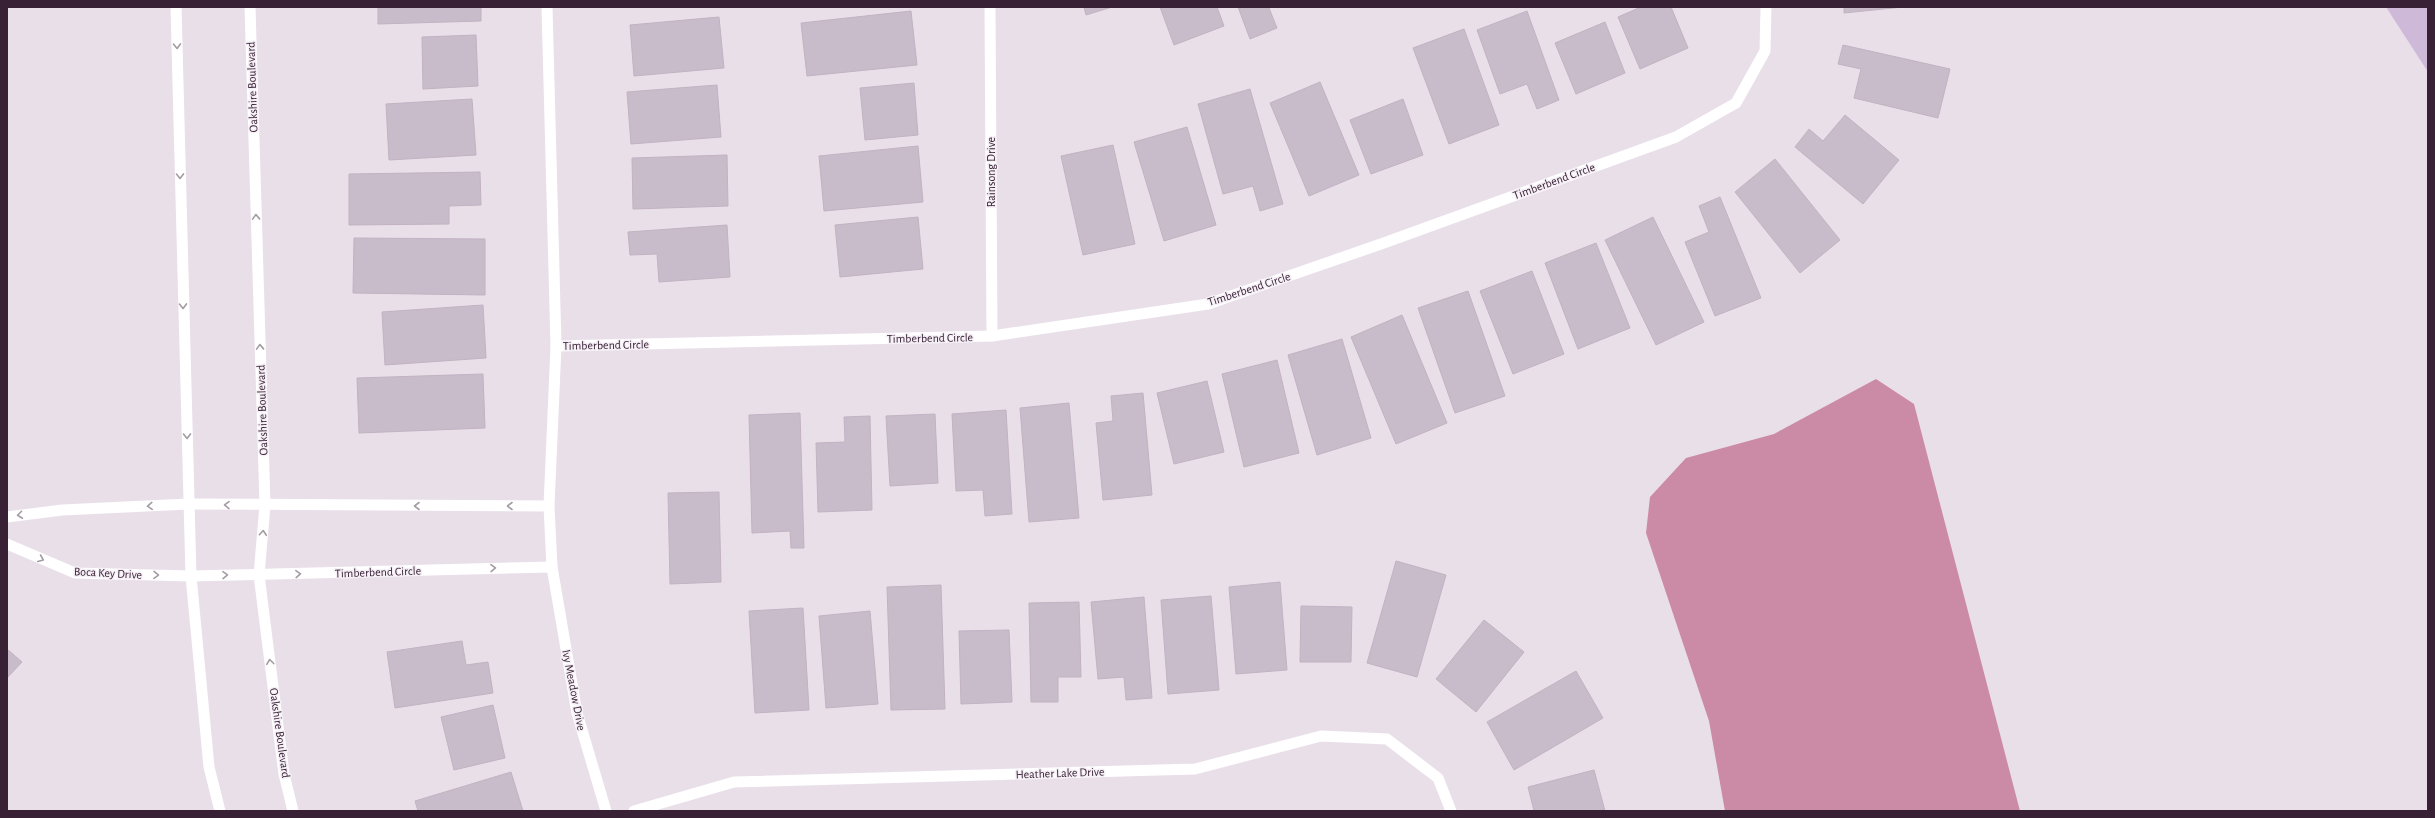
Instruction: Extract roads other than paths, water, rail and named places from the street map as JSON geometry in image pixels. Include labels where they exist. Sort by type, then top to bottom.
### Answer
[{"type":"street","points":[[176,7],[191,576],[209,767],[220,811]]},
{"type":"street","name":"Oakshire Boulevard","points":[[250,7],[265,506],[259,575],[284,774],[293,811]]},
{"type":"street","name":"Timberbend Circle","points":[[191,576],[552,567],[549,506],[556,346],[546,7]]},
{"type":"street","name":"Rainsong Drive","points":[[990,7],[992,336]]},
{"type":"street","name":"Timberbend Circle","points":[[556,346],[992,336],[1208,304],[1381,244],[1676,137],[1736,103],[1765,51],[1766,7]]},
{"type":"street","points":[[7,517],[62,510],[188,504],[265,506],[549,506]]},
{"type":"street","name":"Boca Key Drive","points":[[7,544],[75,574],[191,576]]},
{"type":"street","name":"Ivy Meadow Drive","points":[[552,567],[577,713],[606,811]]},
{"type":"street","name":"Heather Lake Drive","points":[[634,811],[734,782],[1194,769],[1320,736],[1387,739],[1438,778],[1450,811]]}]
